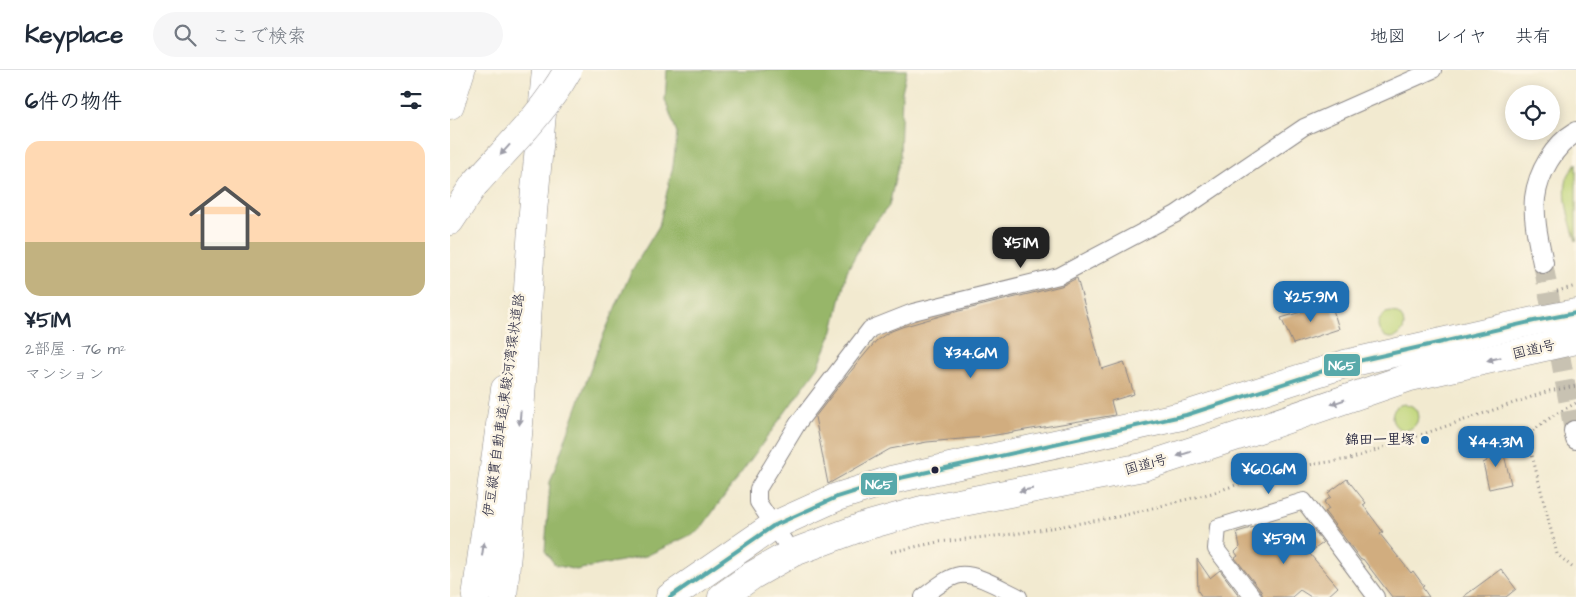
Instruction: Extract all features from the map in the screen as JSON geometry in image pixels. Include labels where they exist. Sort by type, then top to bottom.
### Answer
[{"type":"highway","points":[[450,105],[461,70]]},
{"type":"highway","points":[[450,221],[474,185],[532,120],[554,91],[553,70]]},
{"type":"highway","name":"伊豆縦貫自動車道;東駿河湾環状道路","points":[[476,597],[553,70]]},
{"type":"highway","name":"伊豆縦貫自動車道;東駿河湾環状道路","points":[[503,597],[520,413],[533,212]]},
{"type":"highway","name":"国道1号","points":[[670,597],[773,526],[838,497],[891,480],[1186,415],[1345,364],[1576,313]]},
{"type":"highway","name":"国道1号","points":[[722,597],[792,553],[862,527],[922,510],[1143,467],[1410,377],[1576,340]]},
{"type":"street","points":[[792,553],[758,502],[758,489],[798,423],[870,329],[913,312],[1059,276],[1176,214],[1304,127],[1432,70]]},
{"type":"street","points":[[1543,263],[1537,236],[1535,198],[1544,168],[1556,148],[1576,132]]},
{"type":"street","points":[[1534,321],[1576,304]]},
{"type":"street","points":[[1253,597],[1216,549],[1218,527],[1304,501],[1376,597]]},
{"type":"street","points":[[923,597],[938,586],[961,575],[975,577],[1019,597]]},
{"type":"path","points":[[891,552],[938,542],[1014,534],[1126,515],[1212,493],[1287,468],[1350,458],[1549,392],[1576,386]]},
{"type":"path","points":[[1572,567],[1557,554],[1527,435],[1554,414],[1576,403]]},
{"type":"green space","points":[[667,70],[907,70],[902,92],[900,157],[889,206],[869,230],[847,271],[833,331],[818,367],[699,531],[646,556],[576,570],[555,565],[545,551],[550,482],[600,343],[631,272],[659,226],[673,166],[677,133],[665,100]]},
{"type":"green space","points":[[1576,163],[1576,241],[1567,207],[1565,189],[1566,181]]},
{"type":"green space","points":[[1391,312],[1400,316],[1404,325],[1400,334],[1391,338],[1382,334],[1378,325],[1382,316]]},
{"type":"green space","name":"錦田一里塚","points":[[1405,404],[1414,408],[1418,417],[1414,426],[1405,430],[1396,426],[1392,417],[1396,408]]},
{"type":"building","points":[[1077,278],[1102,369],[1124,362],[1134,394],[1111,401],[1115,415],[984,437],[927,442],[890,449],[828,484],[815,417],[876,341],[889,332],[902,327],[1061,286]]},
{"type":"building","points":[[1331,303],[1339,329],[1293,344],[1281,318]]},
{"type":"building","points":[[1502,446],[1511,484],[1489,489],[1483,463],[1487,461],[1485,450]]},
{"type":"building","points":[[1347,479],[1366,503],[1363,505],[1383,532],[1380,534],[1411,573],[1413,571],[1424,586],[1422,587],[1429,597],[1392,597],[1325,512],[1329,509],[1324,502],[1331,497],[1328,493]]},
{"type":"building","points":[[1258,526],[1263,548],[1287,531],[1295,541],[1312,528],[1323,543],[1309,553],[1338,587],[1327,597],[1311,597],[1300,590],[1292,597],[1263,597],[1261,591],[1235,558],[1238,556],[1235,552],[1240,547],[1237,532]]},
{"type":"building","points":[[1197,559],[1210,578],[1220,570],[1240,597],[1202,597],[1198,591]]},
{"type":"building","points":[[1501,569],[1516,589],[1506,597],[1463,597]]},
{"type":"tunnel","points":[[1543,263],[1574,431]]},
{"type":"transit line","name":"N65","points":[[670,597],[773,526],[837,497],[891,480],[1186,415],[1345,364],[1576,313]]},
{"type":"place","name":"錦田一里塚","points":[[1425,440]]}]
